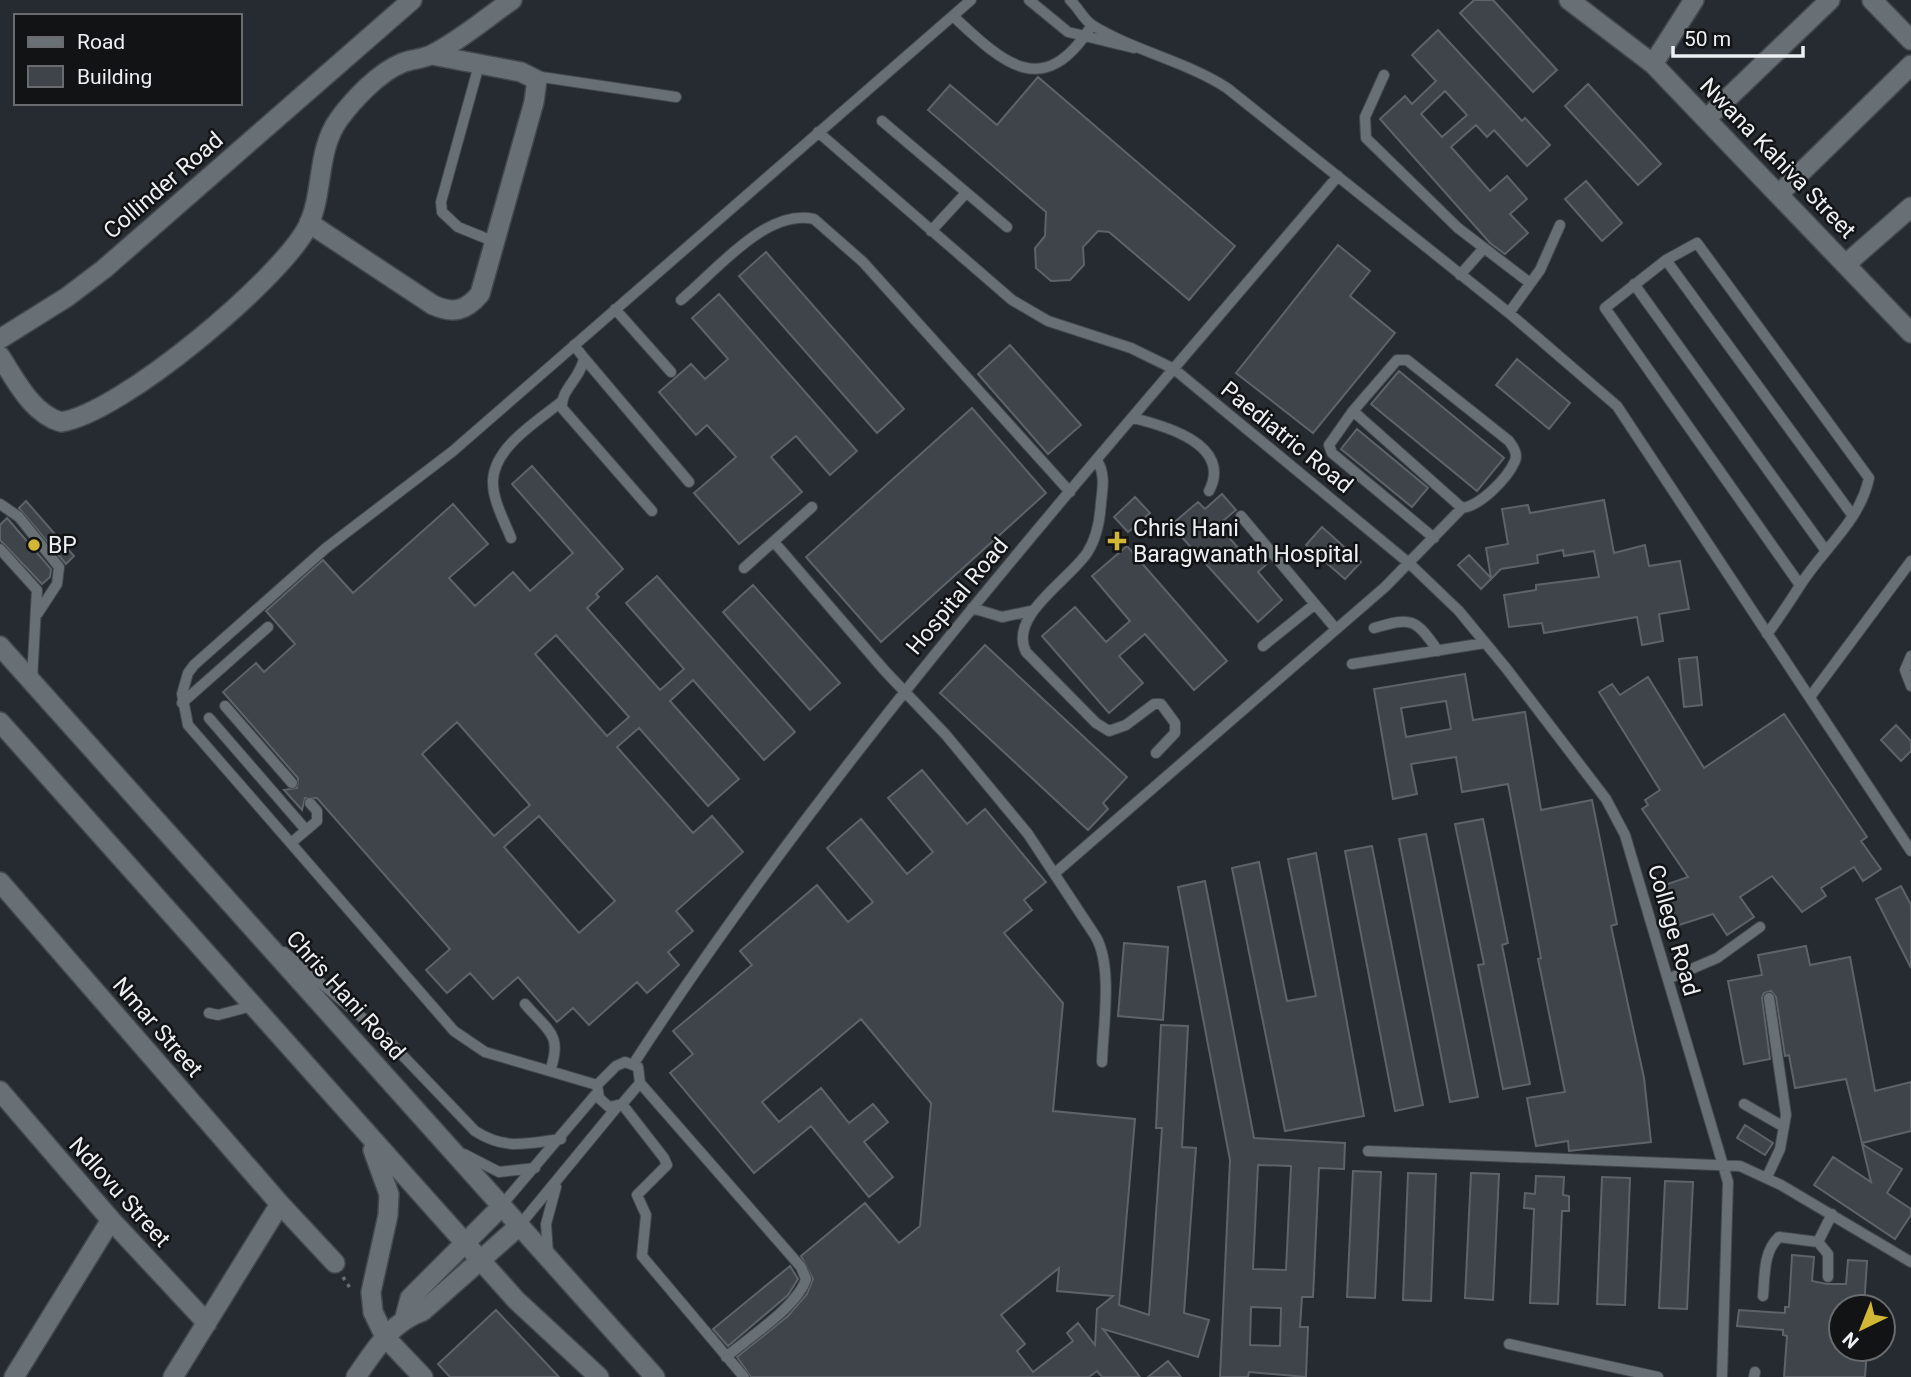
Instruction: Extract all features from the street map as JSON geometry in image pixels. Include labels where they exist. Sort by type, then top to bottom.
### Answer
[{"type":"street","name":"Collinder Road","points":[[0,339],[67,297],[104,269],[412,0]]},
{"type":"street","points":[[0,356],[21,389],[49,417],[65,421],[99,408],[159,369],[213,327],[272,271],[309,223],[322,160],[339,119],[372,84],[400,64],[432,55],[512,0]]},
{"type":"street","name":"Nwana Kahiva Street","points":[[1569,0],[1653,64],[1780,193],[1911,333]]},
{"type":"street","points":[[1653,64],[1694,0]]},
{"type":"street","points":[[1706,119],[1830,0]]},
{"type":"street","points":[[1872,0],[1911,40]]},
{"type":"street","points":[[309,223],[447,312],[469,306],[480,294],[538,86],[533,76],[432,55]]},
{"type":"street","points":[[1780,193],[1911,65]]},
{"type":"street","points":[[1846,264],[1911,207]]},
{"type":"street","name":"Chris Hani Road","points":[[0,646],[550,1263],[655,1377]]},
{"type":"street","points":[[0,722],[366,1135],[536,1322],[599,1377]]},
{"type":"street","name":"Nmar Street","points":[[0,882],[279,1204],[335,1263]]},
{"type":"street","name":"Ndlovu Street","points":[[0,1091],[111,1220],[207,1323]]},
{"type":"street","points":[[366,1135],[389,1194],[388,1215],[371,1293],[373,1312],[385,1337],[423,1377]]},
{"type":"street","points":[[173,1377],[279,1204]]},
{"type":"street","points":[[405,1317],[410,1298],[501,1207]]},
{"type":"street","points":[[14,1377],[111,1220]]},
{"type":"street","points":[[356,1377],[385,1337],[405,1317],[423,1311],[519,1226]]},
{"type":"lane","points":[[744,1377],[642,1256],[646,1215],[637,1195],[667,1165],[664,1158],[619,1106],[604,1104],[597,1089],[550,1071],[485,1052],[461,1038],[188,725],[182,704],[184,685],[194,665],[326,548],[453,451],[971,0]]},
{"type":"lane","points":[[1029,0],[1068,32],[1142,49]]},
{"type":"lane","points":[[1070,0],[1092,24],[1142,49],[1201,72],[1227,88],[1508,313],[1617,406],[1911,850]]},
{"type":"lane","points":[[953,16],[1010,61],[1031,71],[1057,65],[1092,24]]},
{"type":"lane","points":[[479,65],[441,202],[446,218],[458,227],[495,243]]},
{"type":"lane","points":[[1384,75],[1364,117],[1366,138],[1458,228],[1530,283]]},
{"type":"lane","points":[[533,76],[676,97]]},
{"type":"lane","points":[[882,121],[1007,227]]},
{"type":"lane","name":"Paediatric Road","points":[[818,132],[1028,312],[1064,327],[1131,348],[1174,369],[1410,564]]},
{"type":"lane","name":"Hospital Road","points":[[634,1063],[670,1008],[903,690],[1338,176]]},
{"type":"lane","points":[[931,231],[966,193]]},
{"type":"lane","points":[[681,300],[762,228],[782,219],[814,219],[863,262],[1070,492]]},
{"type":"lane","points":[[1508,313],[1530,283],[1560,225]]},
{"type":"lane","points":[[1768,634],[1793,600],[1800,584],[1853,516],[1865,496],[1869,478],[1697,243],[1666,260],[1605,308],[1800,584]]},
{"type":"lane","points":[[1460,275],[1483,248]]},
{"type":"lane","points":[[1666,260],[1853,516]]},
{"type":"lane","points":[[1634,284],[1826,551]]},
{"type":"lane","points":[[615,309],[671,372]]},
{"type":"lane","points":[[574,345],[689,482]]},
{"type":"lane","points":[[511,538],[494,492],[493,478],[512,443],[561,402],[579,376],[584,358]]},
{"type":"lane","points":[[1055,873],[1410,564],[1462,508],[1474,507],[1482,502],[1515,461],[1516,452],[1509,441],[1407,360],[1397,360],[1388,367],[1329,445],[1332,453],[1434,538]]},
{"type":"lane","points":[[561,402],[568,417],[652,511]]},
{"type":"lane","points":[[1353,411],[1462,508]]},
{"type":"lane","points":[[1133,418],[1165,426],[1197,444],[1210,457],[1214,467],[1215,479],[1209,491]]},
{"type":"lane","points":[[1097,460],[1103,482],[1100,517],[1092,544],[1076,566],[1031,611],[1022,638],[1026,652],[1096,723],[1109,731],[1117,730],[1154,704],[1160,704],[1175,723],[1175,733],[1156,753]]},
{"type":"lane","points":[[0,505],[19,517],[59,567],[57,584],[37,614]]},
{"type":"lane","points":[[744,568],[812,507]]},
{"type":"lane","points":[[1241,516],[1336,629]]},
{"type":"lane","points":[[774,542],[903,690],[946,735],[1028,834],[1055,873],[1101,946],[1104,974],[1102,1062]]},
{"type":"lane","points":[[0,549],[37,590],[32,682]]},
{"type":"lane","points":[[1810,697],[1911,561]]},
{"type":"lane","name":"College Road","points":[[1410,564],[1443,594],[1485,643],[1551,726],[1618,820],[1708,1118],[1726,1165],[1728,1193],[1722,1377]]},
{"type":"lane","points":[[1262,646],[1315,604]]},
{"type":"lane","points":[[972,608],[1002,617],[1031,611]]},
{"type":"lane","points":[[1374,628],[1403,620],[1413,621],[1438,651]]},
{"type":"lane","points":[[182,704],[268,627]]},
{"type":"lane","points":[[1352,664],[1485,643]]},
{"type":"lane","points":[[1911,656],[1905,670],[1911,686]]},
{"type":"lane","points":[[225,706],[292,783]]},
{"type":"lane","points":[[209,718],[306,830]]},
{"type":"lane","points":[[291,843],[319,817],[310,803]]},
{"type":"lane","points":[[249,923],[375,1027],[475,1131],[491,1141],[506,1145],[561,1139]]},
{"type":"lane","points":[[1668,979],[1717,958],[1760,927]]},
{"type":"lane","points":[[1767,1177],[1780,1149],[1786,1115],[1769,998]]},
{"type":"lane","points":[[525,1004],[555,1039],[557,1051],[550,1071]]},
{"type":"lane","points":[[209,1013],[218,1014],[251,1006]]},
{"type":"lane","points":[[501,1207],[561,1139],[616,1066],[625,1062],[634,1063],[641,1072],[640,1083],[519,1226]]},
{"type":"lane","points":[[640,1083],[800,1267],[806,1279],[799,1293],[776,1316],[726,1357]]},
{"type":"lane","points":[[1744,1104],[1784,1126]]},
{"type":"lane","points":[[436,1133],[487,1168],[511,1172],[537,1168]]},
{"type":"lane","points":[[1368,1152],[1740,1166],[1767,1177],[1911,1262]]},
{"type":"lane","points":[[550,1263],[546,1224],[560,1177]]},
{"type":"lane","points":[[1818,1242],[1832,1214]]},
{"type":"lane","points":[[1763,1296],[1768,1253],[1779,1237],[1818,1242],[1828,1254],[1828,1276]]},
{"type":"lane","points":[[1509,1343],[1658,1377]]},
{"type":"building","points":[[1474,0],[1493,0],[1557,70],[1533,92],[1460,13]]},
{"type":"building","points":[[1438,30],[1522,121],[1525,118],[1550,145],[1527,166],[1494,130],[1487,137],[1476,125],[1451,147],[1490,191],[1507,176],[1527,199],[1510,214],[1528,233],[1505,254],[1490,243],[1380,119],[1405,96],[1412,104],[1436,81],[1412,55]],"holes":[[[1445,91],[1467,115],[1442,137],[1421,114]]]},
{"type":"building","points":[[1038,77],[1235,246],[1189,300],[1109,232],[1098,231],[1083,247],[1084,265],[1070,280],[1051,281],[1036,268],[1035,248],[1045,236],[1046,212],[928,110],[950,85],[997,125]]},
{"type":"building","points":[[1588,84],[1661,164],[1638,185],[1565,106]]},
{"type":"building","points":[[1586,181],[1622,223],[1602,241],[1565,199]]},
{"type":"building","points":[[1338,245],[1370,271],[1350,296],[1395,333],[1313,433],[1236,373]]},
{"type":"building","points":[[766,252],[904,409],[877,433],[739,276]]},
{"type":"building","points":[[719,294],[857,451],[830,475],[796,436],[771,457],[802,492],[739,544],[694,493],[736,457],[707,425],[696,435],[659,392],[691,364],[705,379],[728,359],[692,318]]},
{"type":"building","points":[[1010,345],[1081,425],[1048,454],[978,374]]},
{"type":"building","points":[[1517,359],[1570,403],[1549,429],[1496,385]]},
{"type":"building","points":[[1399,371],[1504,458],[1477,491],[1371,404]]},
{"type":"building","points":[[972,408],[1046,493],[881,642],[806,557]]},
{"type":"building","points":[[1357,429],[1428,488],[1412,507],[1341,449]]},
{"type":"building","points":[[532,466],[623,569],[596,594],[599,597],[587,608],[660,690],[684,669],[626,603],[657,576],[795,732],[764,760],[693,680],[670,701],[739,779],[708,806],[639,728],[617,747],[693,833],[712,816],[743,852],[676,911],[693,931],[668,952],[679,965],[647,993],[637,982],[589,1025],[573,1008],[557,1022],[518,977],[493,999],[470,973],[447,993],[426,970],[450,949],[317,798],[305,798],[302,810],[284,790],[297,788],[298,778],[223,692],[256,663],[264,672],[295,644],[266,611],[323,560],[353,593],[453,504],[488,544],[449,578],[475,606],[513,572],[530,591],[573,553],[512,484]],"holes":[[[556,635],[629,717],[607,736],[535,654]],[[457,722],[530,805],[494,836],[422,754]],[[539,816],[615,901],[579,933],[504,847]]]},
{"type":"building","points":[[1222,494],[1236,510],[1218,525],[1247,558],[1256,549],[1268,563],[1258,572],[1282,600],[1258,622],[1171,525],[1198,502],[1205,509]]},
{"type":"building","points":[[1135,497],[1150,513],[1128,532],[1114,517]]},
{"type":"building","points":[[1604,500],[1614,553],[1645,545],[1649,566],[1680,561],[1689,609],[1659,614],[1663,641],[1642,645],[1637,617],[1544,633],[1542,623],[1509,627],[1504,595],[1536,590],[1536,585],[1599,577],[1594,551],[1564,556],[1563,550],[1537,555],[1538,563],[1501,569],[1481,589],[1458,565],[1469,555],[1491,578],[1486,548],[1508,544],[1502,509],[1528,505],[1530,513]]},
{"type":"building","points":[[26,501],[74,556],[66,564],[19,508]]},
{"type":"building","points":[[7,518],[51,569],[50,577],[42,584],[0,540],[0,525]]},
{"type":"building","points":[[1322,527],[1361,562],[1345,579],[1306,545]]},
{"type":"building","points":[[1127,546],[1227,661],[1194,690],[1145,634],[1119,656],[1143,683],[1109,713],[1042,636],[1075,607],[1106,642],[1130,621],[1092,576]]},
{"type":"building","points":[[753,585],[840,683],[810,710],[723,612]]},
{"type":"building","points":[[985,645],[1127,777],[1103,803],[1108,809],[1088,830],[940,693]]},
{"type":"building","points":[[1697,657],[1702,705],[1684,707],[1679,659]]},
{"type":"building","points":[[1465,674],[1473,720],[1525,712],[1541,810],[1592,800],[1617,924],[1611,926],[1644,1078],[1651,1142],[1569,1151],[1568,1141],[1536,1146],[1527,1098],[1565,1092],[1538,959],[1541,958],[1508,784],[1462,792],[1456,757],[1411,764],[1417,794],[1393,799],[1374,689]],"holes":[[[1446,701],[1451,729],[1406,737],[1401,708]]]},
{"type":"building","points":[[1648,677],[1704,768],[1784,714],[1867,837],[1861,841],[1881,869],[1863,881],[1854,867],[1821,888],[1826,896],[1802,912],[1772,876],[1740,897],[1754,917],[1727,935],[1713,914],[1676,926],[1662,886],[1688,877],[1642,809],[1648,805],[1645,800],[1660,790],[1599,692],[1612,684],[1620,695]]},
{"type":"building","points":[[1896,725],[1911,741],[1911,751],[1901,761],[1881,740]]},
{"type":"building","points":[[922,770],[967,824],[985,809],[1046,882],[1024,900],[1032,910],[1004,933],[1063,1003],[1053,1111],[1135,1119],[1119,1305],[1149,1315],[1162,1128],[1156,1128],[1161,1025],[1188,1026],[1182,1147],[1196,1148],[1184,1313],[1209,1320],[1198,1357],[1103,1329],[1140,1377],[1102,1377],[1097,1371],[1089,1377],[751,1377],[737,1357],[788,1316],[807,1294],[813,1279],[801,1256],[865,1203],[899,1243],[920,1226],[931,1103],[861,1019],[762,1102],[779,1122],[821,1088],[849,1123],[873,1104],[888,1122],[864,1142],[893,1177],[869,1197],[811,1126],[754,1173],[670,1073],[693,1054],[673,1031],[752,965],[740,951],[817,885],[848,922],[873,902],[827,848],[861,819],[907,874],[933,852],[888,798]],"holes":[[[1059,1268],[1057,1291],[1113,1296],[1097,1309],[1095,1345],[1078,1323],[1067,1333],[1073,1341],[1033,1372],[1017,1351],[1025,1344],[1001,1315]]]},
{"type":"building","points":[[1483,819],[1508,943],[1502,945],[1530,1084],[1503,1089],[1478,965],[1484,964],[1455,824]]},
{"type":"building","points":[[1426,834],[1478,1097],[1450,1102],[1399,839]]},
{"type":"building","points":[[1372,846],[1423,1105],[1395,1111],[1345,851]]},
{"type":"building","points":[[1316,853],[1364,1116],[1285,1131],[1232,868],[1259,862],[1287,1001],[1316,996],[1288,859]]},
{"type":"building","points":[[1205,881],[1254,1138],[1345,1143],[1344,1169],[1319,1168],[1313,1297],[1302,1297],[1300,1327],[1308,1327],[1306,1377],[1249,1372],[1248,1377],[1220,1377],[1230,1160],[1178,887]],"holes":[[[1258,1165],[1291,1166],[1286,1270],[1253,1269]],[[1251,1307],[1281,1308],[1280,1346],[1250,1345]]]},
{"type":"building","points":[[1901,886],[1911,905],[1911,968],[1876,899]]},
{"type":"building","points":[[1124,943],[1168,947],[1163,1020],[1118,1016]]},
{"type":"building","points":[[1806,946],[1810,965],[1850,957],[1875,1091],[1911,1082],[1911,1131],[1862,1143],[1846,1079],[1795,1088],[1789,1055],[1785,1056],[1776,997],[1771,991],[1764,993],[1762,998],[1770,1059],[1744,1064],[1728,981],[1762,975],[1758,955]]},
{"type":"building","points":[[1745,1125],[1773,1143],[1765,1155],[1737,1138]]},
{"type":"building","points":[[1862,1144],[1902,1169],[1887,1193],[1911,1209],[1911,1215],[1895,1239],[1814,1185],[1833,1157],[1871,1182]]},
{"type":"building","points":[[1353,1171],[1381,1172],[1375,1298],[1347,1297]]},
{"type":"building","points":[[1408,1173],[1436,1174],[1431,1301],[1403,1300]]},
{"type":"building","points":[[1471,1173],[1499,1174],[1493,1300],[1465,1298]]},
{"type":"building","points":[[1536,1176],[1564,1177],[1563,1195],[1569,1196],[1569,1211],[1562,1211],[1558,1304],[1530,1303],[1534,1209],[1524,1208],[1525,1193],[1535,1194]]},
{"type":"building","points":[[1602,1177],[1630,1178],[1625,1305],[1597,1304]]},
{"type":"building","points":[[1665,1181],[1693,1182],[1687,1309],[1659,1308]]},
{"type":"building","points":[[1792,1255],[1814,1257],[1812,1281],[1827,1284],[1846,1284],[1848,1260],[1867,1261],[1865,1293],[1827,1293],[1827,1363],[1866,1363],[1865,1377],[1784,1377],[1787,1336],[1783,1335],[1783,1330],[1737,1326],[1739,1310],[1785,1313],[1785,1307],[1789,1307]]},
{"type":"building","points":[[790,1266],[798,1279],[788,1295],[728,1346],[713,1329]]},
{"type":"building","points":[[496,1310],[559,1377],[450,1377],[438,1364]]},
{"type":"building","points":[[1168,1361],[1181,1377],[1148,1377]]},
{"type":"place","name":"Chris Hani Baragwanath Hospital","points":[[1117,541]]},
{"type":"place","name":"BP","points":[[34,545]]}]
